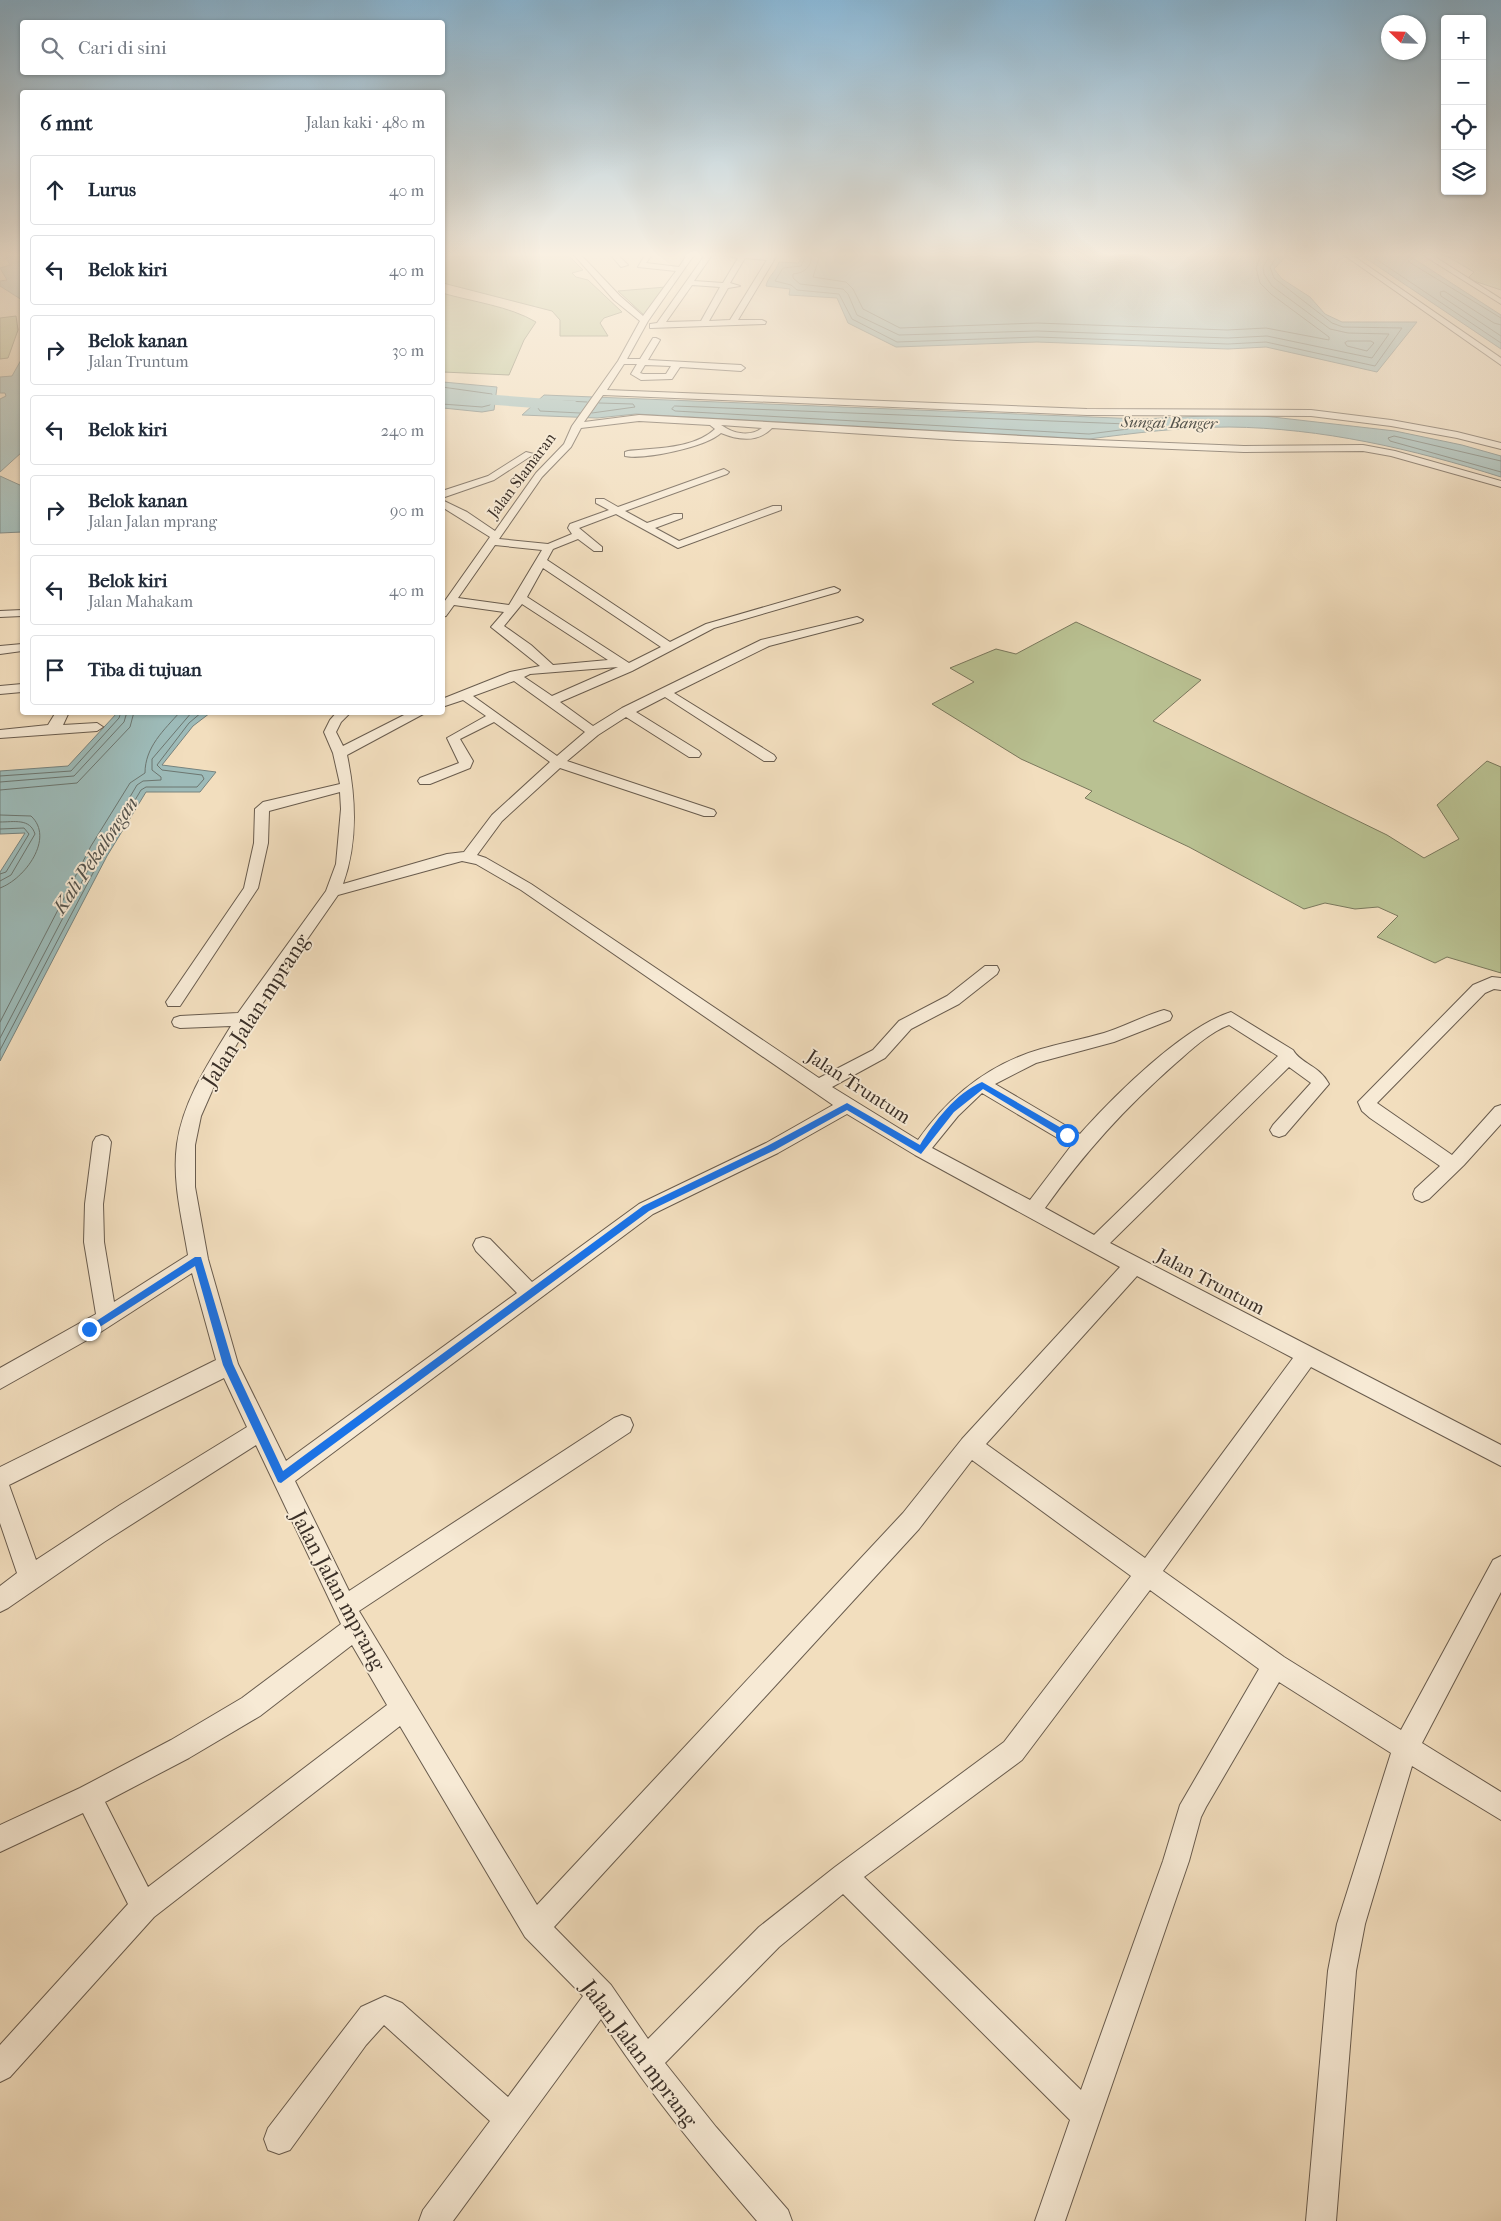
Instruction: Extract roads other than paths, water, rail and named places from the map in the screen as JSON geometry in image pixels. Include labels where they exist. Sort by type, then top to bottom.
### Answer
[{"type":"street","points":[[644,359],[635,374],[641,377],[669,377],[677,364]]},
{"type":"street","points":[[622,361],[742,368]]},
{"type":"street","name":"Jalan Slamaran","points":[[445,610],[539,475],[568,446],[578,424],[622,361]]},
{"type":"street","points":[[600,394],[1087,412],[1246,411],[1311,413],[1391,423],[1457,435],[1501,446]]},
{"type":"street","points":[[578,424],[639,418],[716,425],[770,426],[957,437],[1234,448],[1363,448],[1392,452],[1501,484]]},
{"type":"street","points":[[628,454],[679,448],[714,435],[716,425]]},
{"type":"street","points":[[445,494],[491,478],[529,454]]},
{"type":"street","points":[[598,549],[579,535],[573,528],[574,526],[724,472]]},
{"type":"street","points":[[600,501],[676,544],[684,544],[777,508]]},
{"type":"street","points":[[445,505],[463,514],[494,540],[548,547],[579,535]]},
{"type":"street","points":[[647,527],[678,516]]},
{"type":"street","points":[[548,547],[542,562],[521,598],[498,623],[497,628],[526,648],[550,669]]},
{"type":"street","points":[[542,562],[670,647]]},
{"type":"street","points":[[552,701],[624,666],[725,621],[834,590]]},
{"type":"street","points":[[521,598],[624,666]]},
{"type":"street","points":[[452,602],[510,609]]},
{"type":"street","points":[[0,614],[20,613]]},
{"type":"street","points":[[334,892],[447,859],[468,857],[497,818],[593,732],[626,711],[765,643],[857,620]]},
{"type":"street","points":[[0,650],[20,648]]},
{"type":"street","points":[[445,702],[528,671],[624,666]]},
{"type":"street","points":[[514,675],[593,732]]},
{"type":"street","points":[[0,690],[20,688]]},
{"type":"street","points":[[665,692],[769,758]]},
{"type":"street","points":[[463,694],[559,762],[708,813]]},
{"type":"street","points":[[626,711],[694,754]]},
{"type":"street","points":[[49,730],[56,726],[62,715]]},
{"type":"street","points":[[334,892],[343,864],[347,834],[347,786],[340,753],[330,732],[336,720],[342,715]]},
{"type":"street","points":[[340,753],[415,715]]},
{"type":"street","points":[[425,781],[465,766],[466,761],[453,738],[494,717]]},
{"type":"street","points":[[0,734],[97,727]]},
{"type":"street","points":[[174,1002],[251,888],[261,843],[262,808],[347,786]]},
{"type":"street","name":"Jalan Truntum","points":[[468,857],[481,862],[526,887],[847,1106],[921,1150],[1096,1245],[1501,1456]]},
{"type":"street","name":"Jalan Jalan mprang","points":[[334,892],[243,1019],[200,1094],[192,1116],[186,1145],[186,1187],[198,1260],[228,1365],[350,1618],[458,1802],[535,1927],[600,1995],[646,2062],[705,2138],[777,2221]]},
{"type":"street","points":[[818,1086],[879,1054],[905,1026],[953,1000],[990,970]]},
{"type":"street","points":[[1453,1165],[1376,1114],[1368,1106],[1367,1102],[1478,989],[1492,983],[1501,984]]},
{"type":"street","points":[[921,1150],[936,1126],[951,1109],[982,1085],[1020,1063],[1109,1038],[1164,1016]]},
{"type":"street","points":[[1034,1211],[1082,1144],[1148,1077],[1207,1030],[1228,1018],[1247,1026],[1318,1079],[1320,1084],[1279,1130]]},
{"type":"street","points":[[180,1022],[243,1019]]},
{"type":"street","points":[[1096,1245],[1276,1067],[1288,1058]]},
{"type":"street","points":[[982,1085],[1082,1144]]},
{"type":"street","points":[[281,1478],[646,1209],[764,1152],[847,1106]]},
{"type":"street","points":[[1422,1194],[1453,1165],[1501,1112]]},
{"type":"street","points":[[102,1142],[94,1204],[94,1242],[106,1317]]},
{"type":"street","points":[[483,1245],[531,1294]]},
{"type":"street","points":[[0,1379],[198,1260]]},
{"type":"street","points":[[535,1927],[911,1521],[970,1446],[1134,1265]]},
{"type":"street","points":[[646,2062],[769,1937],[844,1876],[1013,1751],[1308,1356]]},
{"type":"street","points":[[0,1478],[228,1365]]},
{"type":"street","points":[[0,1839],[89,1797],[180,1749],[251,1707],[350,1618],[622,1425]]},
{"type":"street","points":[[0,1600],[30,1577],[173,1484],[260,1431]]},
{"type":"street","points":[[970,1446],[1275,1666],[1405,1749],[1501,1807]]},
{"type":"street","points":[[0,1491],[30,1577]]},
{"type":"street","points":[[1321,2221],[1342,1971],[1350,1924],[1405,1749],[1501,1568]]},
{"type":"street","points":[[1050,2221],[1176,1861],[1189,1814],[1275,1666]]},
{"type":"street","points":[[0,2067],[144,1907],[403,1708]]},
{"type":"street","points":[[89,1797],[144,1907]]},
{"type":"street","points":[[844,1876],[1087,2116]]},
{"type":"street","points":[[434,2221],[600,1995]]},
{"type":"street","points":[[279,2139],[356,2035],[371,2017],[385,2010],[392,2013],[509,2118]]},
{"type":"water","points":[[1318,359],[1388,359],[1377,372]]},
{"type":"water","points":[[20,362],[20,454],[0,472],[0,399],[6,396],[5,393],[0,393],[0,377],[12,376]]},
{"type":"water","points":[[445,382],[497,387],[494,410],[482,412],[445,408]]},
{"type":"water","points":[[544,395],[1141,419],[1246,414],[1395,431],[1462,445],[1501,456],[1501,477],[1401,449],[1333,436],[1264,428],[1194,428],[1089,439],[636,414],[597,418],[522,415]]},
{"type":"water","points":[[0,476],[20,485],[20,532],[0,533]]},
{"type":"water","name":"Kali Pekalongan","points":[[115,715],[207,715],[193,726],[162,765],[216,772],[200,792],[146,792],[107,856],[0,1061],[0,872],[25,833],[0,834],[0,771],[68,766]]},
{"type":"waterway","name":"Sungai Banger","points":[[445,396],[575,406]]}]
